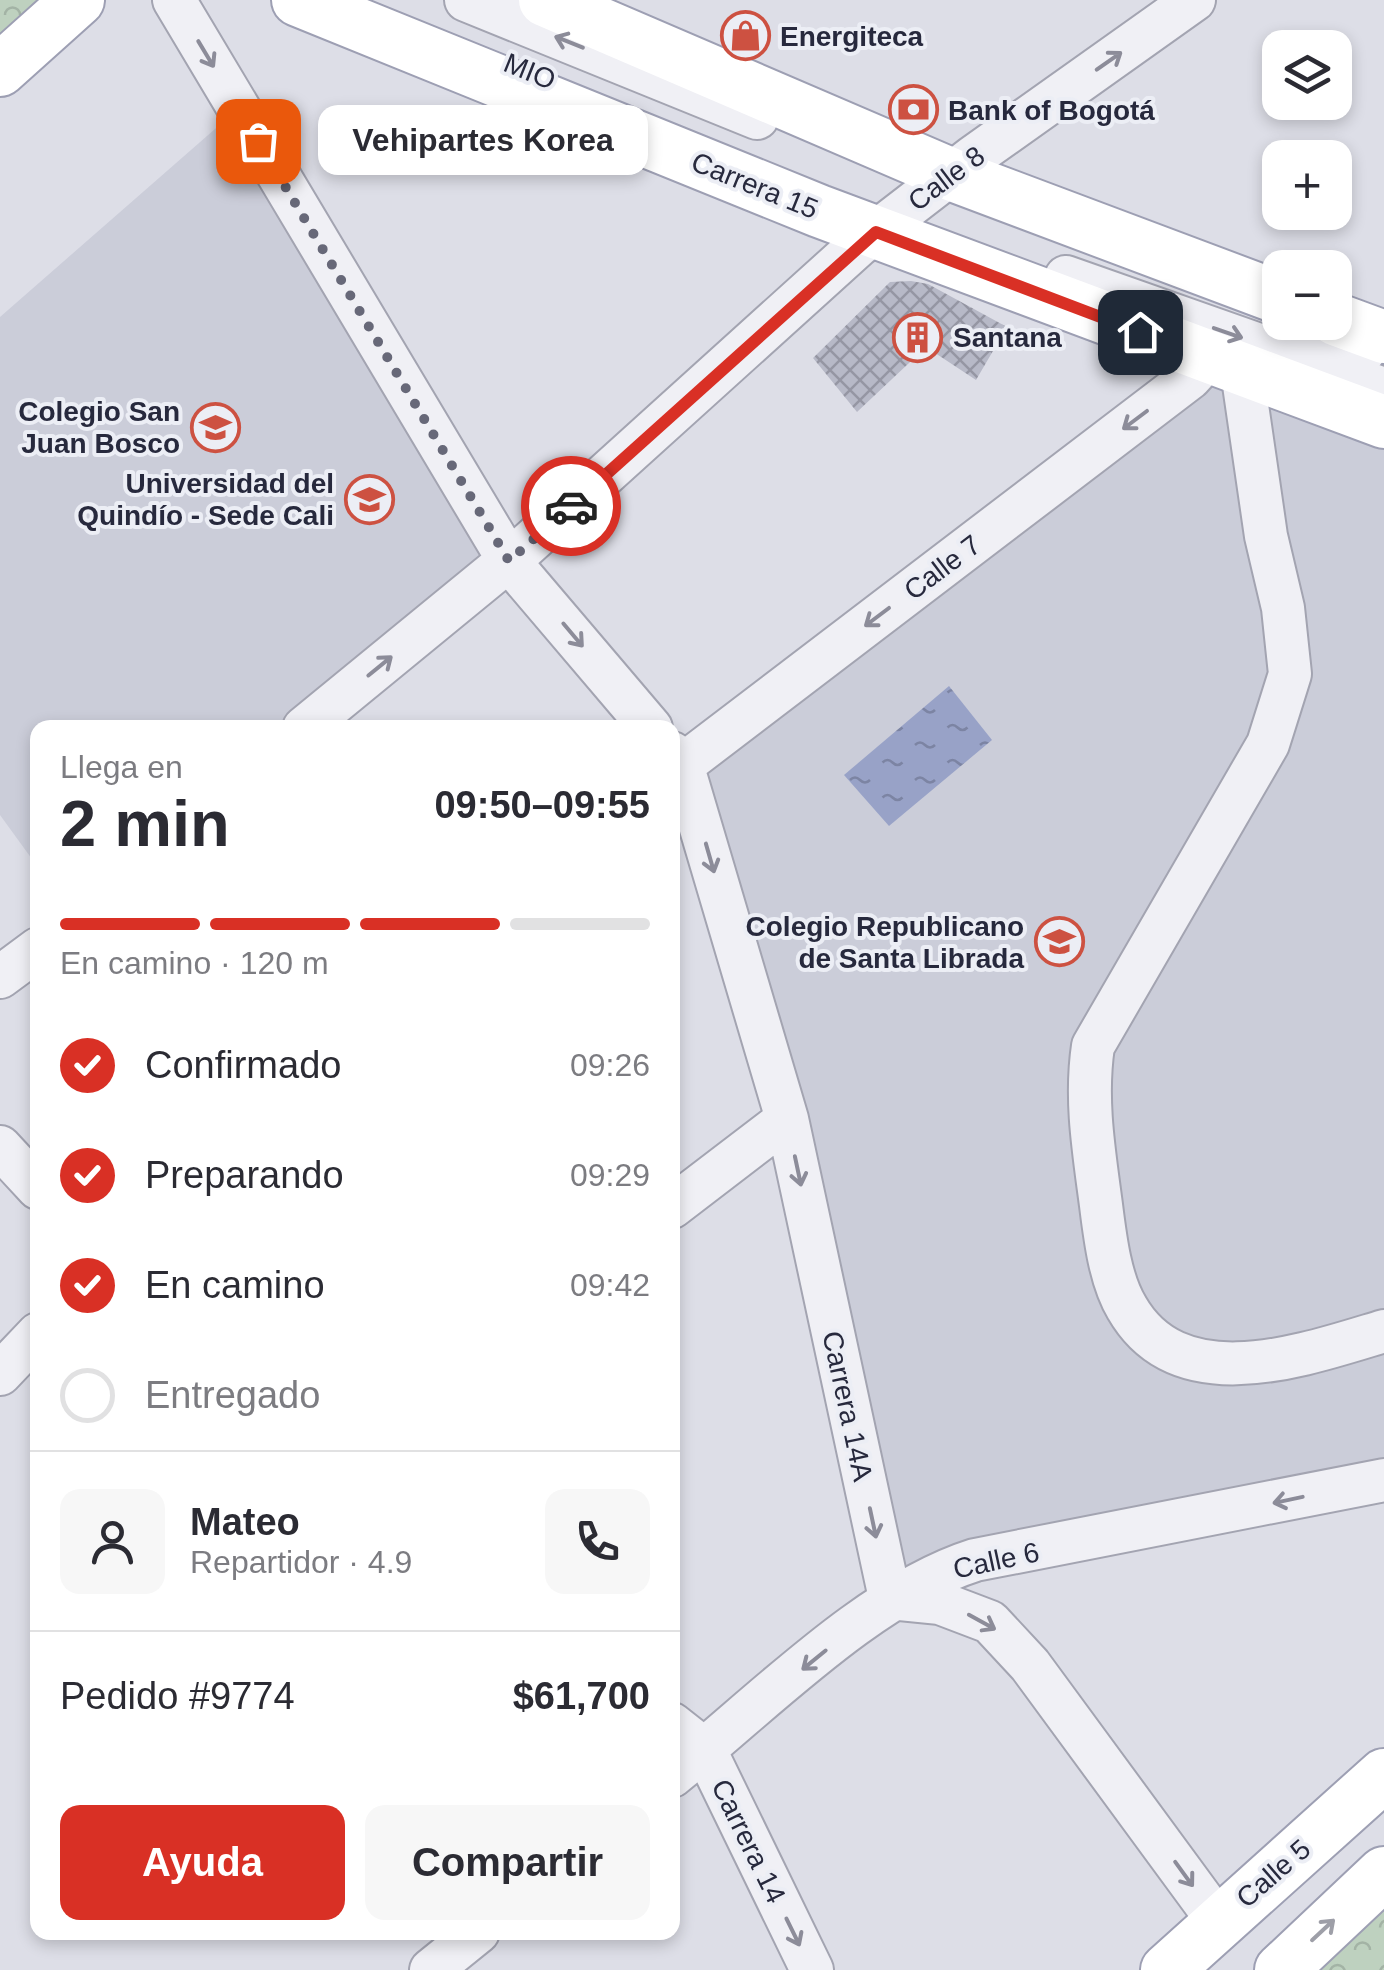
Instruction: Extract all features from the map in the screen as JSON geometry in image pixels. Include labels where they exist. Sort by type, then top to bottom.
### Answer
[{"type":"main road","points":[[0,70],[78,0]]},
{"type":"main road","name":"Carrera 15","points":[[298,0],[886,224],[1226,364],[1384,422]]},
{"type":"main road","points":[[546,0],[941,181],[1262,292]]},
{"type":"main road","points":[[1352,325],[1384,337]]},
{"type":"main road","name":"Calle 5","points":[[1166,1970],[1383,1775]]},
{"type":"main road","points":[[1281,1970],[1384,1873]]},
{"type":"street","points":[[174,0],[509,561],[644,720]]},
{"type":"street","name":"MIO","points":[[352,0],[886,224],[1384,389]]},
{"type":"street","name":"MIO","points":[[466,0],[941,181],[1262,311]]},
{"type":"street","name":"Calle 8","points":[[314,720],[509,561],[886,224],[1194,0]]},
{"type":"street","points":[[1339,340],[1384,357]]},
{"type":"street","points":[[1226,364],[1283,608],[1290,674],[1268,744],[1093,1046],[1088,1079],[1092,1144],[1105,1237],[1126,1306],[1148,1334],[1169,1350],[1205,1363],[1304,1355],[1384,1331]]},
{"type":"street","name":"Calle 7","points":[[680,760],[1190,378],[1226,364]]},
{"type":"street","name":"Carrera 14A","points":[[680,776],[787,1118],[890,1598]]},
{"type":"street","points":[[0,977],[30,955]]},
{"type":"street","points":[[680,1201],[787,1118]]},
{"type":"street","points":[[0,1148],[30,1180]]},
{"type":"street","points":[[0,1374],[30,1342]]},
{"type":"street","name":"Calle 6","points":[[683,1750],[890,1598],[932,1574],[975,1560],[1384,1480]]},
{"type":"street","points":[[890,1598],[940,1602],[990,1622],[1030,1664],[1218,1922]]},
{"type":"street","name":"Carrera 14","points":[[683,1750],[812,1970]]},
{"type":"street","points":[[431,1970],[468,1940]]},
{"type":"shaded area","name":"Colegio San Juan Bosco","points":[[239,108],[509,561],[313,720],[30,720],[30,856],[0,815],[0,317]]},
{"type":"shaded area","name":"Colegio Republicano de Santa Librada","points":[[1190,378],[1384,422],[1384,1480],[890,1598],[682,764]]},
{"type":"green space","points":[[0,0],[78,0],[0,70]]},
{"type":"green space","points":[[1384,1902],[1384,1970],[1281,1970]]},
{"type":"water","points":[[949,686],[992,740],[889,826],[844,775]]},
{"type":"building","name":"Santana","points":[[890,282],[928,284],[1007,327],[976,380],[926,347],[857,412],[813,358]]},
{"type":"way so far","points":[[258,141],[509,561],[571,506]]},
{"type":"place","name":"Energiteca","points":[[745,36]]},
{"type":"place","name":"Bank of Bogotá","points":[[913,110]]},
{"type":"place","name":"Vehipartes Korea","points":[[258,141]]},
{"type":"place","name":"Santana","points":[[918,337]]},
{"type":"place","name":"Colegio San Juan Bosco","points":[[215,427]]},
{"type":"place","name":"Universidad del Quindío - Sede Cali","points":[[369,499]]},
{"type":"place","name":"Colegio Republicano de Santa Librada","points":[[1059,942]]},
{"type":"route","points":[[571,506],[876,232],[1140,332]]}]
